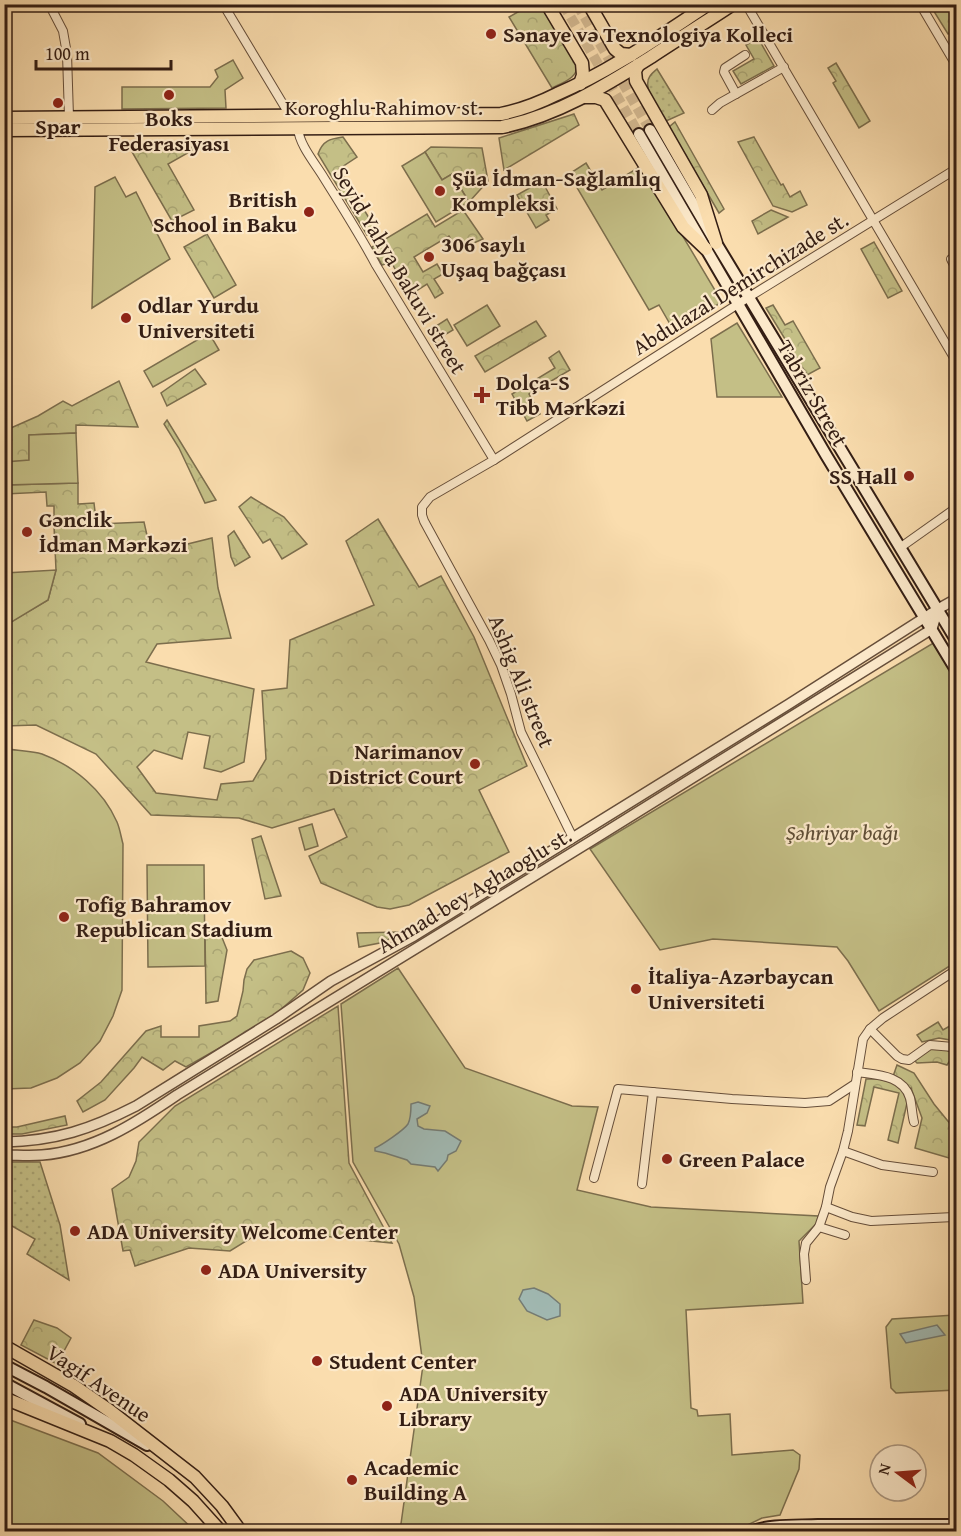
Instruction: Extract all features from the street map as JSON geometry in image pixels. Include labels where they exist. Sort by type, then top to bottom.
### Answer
[{"type":"main road","points":[[547,4],[582,63],[583,75],[580,84]]},
{"type":"main road","points":[[589,4],[615,49],[635,60],[636,81],[701,195],[711,246]]},
{"type":"main road","name":"Koroghlu Rahimov st.","points":[[4,130],[502,127],[538,117],[584,98],[709,4]]},
{"type":"main road","name":"Koroghlu Rahimov st.","points":[[4,118],[285,110],[501,114],[534,105],[635,60],[733,4]]},
{"type":"main road","points":[[584,98],[597,97],[605,100],[683,227],[711,246]]},
{"type":"main road","name":"Tabriz Street","points":[[644,132],[711,246],[739,304],[826,454],[957,670]]},
{"type":"main road","name":"Tabriz Street","points":[[711,246],[749,297],[957,640]]},
{"type":"main road","name":"Vagif Avenue","points":[[4,1346],[74,1386],[110,1411],[204,1486],[241,1532]]},
{"type":"main road","name":"Vagif Avenue","points":[[4,1365],[168,1457]]},
{"type":"main road","name":"Vagif Avenue","points":[[4,1383],[134,1455],[169,1480],[193,1501],[221,1532]]},
{"type":"main road","name":"Vagif Avenue","points":[[4,1398],[110,1441]]},
{"type":"main road","points":[[750,1532],[755,1529],[785,1526],[957,1525]]},
{"type":"street","points":[[49,4],[63,31],[67,54],[69,117]]},
{"type":"street","points":[[223,4],[285,110]]},
{"type":"street","points":[[746,4],[957,361]]},
{"type":"street","points":[[920,4],[957,65]]},
{"type":"street","points":[[736,94],[724,72],[725,68],[745,56]]},
{"type":"street","points":[[712,110],[720,103],[783,67]]},
{"type":"street","name":"Seyid Yahya Bakuvi street","points":[[298,129],[309,154],[494,460]]},
{"type":"street","name":"Abdulazal Demirchizade st.","points":[[422,507],[430,497],[494,460],[749,297],[957,169]]},
{"type":"street","name":"Ashig Ali street","points":[[422,507],[424,521],[501,666],[521,732],[573,838]]},
{"type":"street","points":[[901,547],[957,508]]},
{"type":"street","name":"Ahmad bey Aghaoglu st.","points":[[4,1142],[33,1141],[61,1136],[89,1128],[136,1106],[344,974],[414,936],[957,599]]},
{"type":"street","points":[[932,629],[938,609]]},
{"type":"street","name":"Ahmad bey Aghaoglu st.","points":[[4,1155],[44,1155],[63,1152],[123,1130],[932,629]]},
{"type":"street","points":[[806,1280],[804,1254],[806,1243],[819,1227],[843,1150],[863,1039],[870,1029],[884,1018],[957,970]]},
{"type":"street","points":[[344,974],[352,987]]},
{"type":"street","points":[[870,1029],[902,1059],[909,1060],[930,1045],[953,1047]]},
{"type":"street","points":[[857,1072],[889,1077],[903,1085],[910,1097],[914,1122]]},
{"type":"street","points":[[594,1178],[618,1089],[805,1103],[829,1101],[855,1084]]},
{"type":"street","points":[[642,1184],[653,1092]]},
{"type":"street","points":[[61,1136],[63,1152]]},
{"type":"street","points":[[843,1150],[882,1165],[933,1172]]},
{"type":"street","points":[[826,1207],[852,1217],[871,1221],[954,1217]]},
{"type":"street","points":[[819,1227],[845,1235]]},
{"type":"green space","points":[[530,5],[542,5],[578,63],[573,76],[552,88],[509,17]]},
{"type":"green space","points":[[930,5],[956,5],[956,29],[948,34]]},
{"type":"green space","points":[[758,38],[774,66],[741,84],[733,71],[754,59],[746,45]]},
{"type":"green space","points":[[233,60],[243,78],[225,90],[226,108],[122,109],[122,87],[210,87],[218,77],[215,70]]},
{"type":"green space","points":[[836,63],[870,121],[859,128],[833,83],[836,81],[828,68]]},
{"type":"green space","points":[[657,69],[684,113],[666,121],[652,99],[648,87],[650,76]]},
{"type":"green space","points":[[574,114],[579,125],[504,170],[499,138]]},
{"type":"green space","points":[[675,122],[724,209],[719,213],[669,127]]},
{"type":"green space","points":[[343,137],[357,157],[339,169],[377,231],[367,235],[318,154],[328,141]]},
{"type":"green space","points":[[754,137],[790,197],[800,191],[807,205],[792,212],[773,206],[738,142]]},
{"type":"green space","points":[[190,143],[193,150],[168,164],[194,210],[172,221],[128,145]]},
{"type":"green space","points":[[431,147],[482,148],[488,181],[469,202],[452,174],[442,180],[425,152]]},
{"type":"green space","name":"Şüa İdman-Sağlamlıq Kompleksi","points":[[425,152],[442,180],[452,174],[469,202],[436,222],[402,166]]},
{"type":"green space","points":[[586,163],[602,190],[641,166],[722,302],[674,331],[659,305],[649,310],[569,174]]},
{"type":"green space","points":[[115,177],[126,197],[136,192],[170,259],[92,308],[95,187]]},
{"type":"green space","points":[[542,181],[557,209],[546,215],[549,220],[536,228],[517,195]]},
{"type":"green space","points":[[463,210],[483,239],[458,250],[449,236],[414,257],[423,272],[437,264],[443,274],[434,279],[443,293],[435,298],[427,284],[410,295],[391,262],[382,265],[372,247],[427,214],[435,227]]},
{"type":"green space","points":[[771,210],[788,217],[758,234],[752,221]]},
{"type":"green space","points":[[207,234],[236,285],[214,298],[184,247]]},
{"type":"green space","points":[[874,242],[902,291],[888,298],[861,249]]},
{"type":"green space","points":[[487,305],[500,326],[467,346],[454,325]]},
{"type":"green space","points":[[773,305],[785,325],[793,321],[820,368],[807,375],[766,308]]},
{"type":"green space","points":[[447,319],[453,330],[436,340],[430,330]]},
{"type":"green space","points":[[536,321],[546,336],[485,372],[475,356]]},
{"type":"green space","points":[[737,323],[782,397],[717,397],[711,339]]},
{"type":"green space","points":[[209,333],[219,350],[153,387],[144,371]]},
{"type":"green space","points":[[559,351],[570,370],[529,394],[540,414],[527,421],[512,394],[555,368],[549,358]]},
{"type":"green space","points":[[195,369],[206,384],[167,406],[161,393]]},
{"type":"green space","points":[[119,381],[138,427],[76,425],[76,433],[29,435],[29,461],[5,462],[4,431],[38,416],[63,401],[72,406]]},
{"type":"green space","points":[[167,420],[216,500],[205,503],[179,448],[164,424]]},
{"type":"green space","points":[[76,433],[78,483],[5,485],[5,462],[29,460],[29,435]]},
{"type":"green space","points":[[78,483],[78,504],[94,503],[96,520],[54,522],[54,506],[47,506],[46,492],[5,494],[5,485]]},
{"type":"green space","points":[[251,497],[284,517],[307,544],[282,559],[270,539],[263,543],[239,507]]},
{"type":"green space","points":[[378,519],[419,587],[441,576],[474,637],[527,766],[479,790],[509,852],[409,905],[390,909],[377,907],[321,883],[309,856],[347,837],[334,809],[272,828],[239,818],[151,815],[96,754],[36,725],[5,726],[5,625],[48,600],[56,570],[54,526],[144,522],[151,553],[212,538],[218,588],[231,638],[157,644],[146,662],[254,689],[244,762],[221,772],[204,768],[210,736],[188,732],[182,759],[154,750],[137,767],[156,793],[217,800],[221,784],[253,781],[266,759],[262,691],[287,688],[290,640],[374,605],[346,541]]},
{"type":"green space","points":[[234,531],[250,557],[235,566],[231,557],[228,536]]},
{"type":"green space","points":[[56,570],[48,600],[5,626],[5,573]]},
{"type":"green space","name":"Şəhriyar bağı","points":[[935,642],[956,680],[956,962],[879,1011],[837,947],[713,939],[660,950],[590,849]]},
{"type":"green space","name":"Tofig Bahramov Republican Stadium","points":[[4,750],[42,754],[76,772],[96,790],[117,822],[123,844],[122,990],[113,1016],[100,1041],[80,1063],[57,1078],[31,1088],[5,1089]]},
{"type":"green space","points":[[312,824],[318,846],[305,850],[299,828]]},
{"type":"green space","points":[[261,836],[281,896],[265,899],[252,839]]},
{"type":"green space","points":[[147,865],[204,865],[205,966],[148,967]]},
{"type":"green space","points":[[219,930],[227,950],[218,1001],[206,1003],[205,931]]},
{"type":"green space","points":[[397,932],[385,942],[359,947],[357,933]]},
{"type":"green space","points":[[291,951],[303,958],[310,973],[303,990],[269,1020],[186,1067],[175,1061],[163,1070],[142,1057],[105,1100],[83,1112],[77,1101],[101,1082],[146,1031],[161,1026],[161,1037],[199,1037],[199,1026],[230,1021],[237,1016],[247,969],[254,960]]},
{"type":"green space","points":[[398,968],[465,1068],[572,1106],[598,1107],[577,1190],[651,1207],[818,1216],[817,1223],[799,1241],[803,1303],[686,1310],[691,1408],[697,1410],[698,1416],[730,1414],[732,1455],[793,1450],[800,1455],[799,1469],[780,1515],[762,1518],[733,1532],[400,1531],[423,1365],[414,1297],[399,1244],[353,1162],[341,1004]]},
{"type":"green space","points":[[338,1006],[349,1163],[392,1243],[264,1230],[230,1251],[189,1248],[135,1266],[130,1250],[123,1251],[112,1189],[129,1177],[136,1161],[139,1142],[175,1106]]},
{"type":"green space","points":[[938,1022],[943,1030],[955,1023],[956,1041],[939,1038],[922,1042],[917,1035]]},
{"type":"green space","points":[[943,1048],[954,1054],[947,1065],[937,1062],[917,1063],[913,1059],[930,1049]]},
{"type":"green space","points":[[897,1065],[914,1073],[934,1104],[956,1131],[956,1160],[915,1148],[922,1118],[911,1088],[905,1095],[907,1103],[898,1143],[888,1140],[899,1093],[874,1087],[865,1126],[857,1125],[866,1079],[891,1082]]},
{"type":"green space","points":[[65,1116],[67,1125],[22,1134],[5,1134],[5,1127],[17,1127]]},
{"type":"green space","points":[[5,1162],[40,1162],[60,1225],[69,1280],[27,1254],[35,1239],[5,1222]]},
{"type":"green space","points":[[955,1315],[956,1390],[896,1393],[891,1388],[886,1327],[892,1319]]},
{"type":"green space","points":[[34,1320],[57,1328],[71,1338],[57,1364],[21,1345]]},
{"type":"green space","points":[[5,1418],[98,1453],[163,1501],[195,1531],[5,1531]]},
{"type":"water","points":[[418,1102],[430,1106],[427,1113],[417,1119],[418,1126],[424,1129],[445,1131],[461,1141],[456,1151],[448,1155],[447,1160],[438,1171],[435,1167],[411,1164],[407,1160],[375,1151],[375,1148],[406,1127],[410,1119],[411,1104]]},
{"type":"water","points":[[534,1288],[548,1294],[560,1304],[560,1316],[547,1320],[527,1311],[519,1299],[523,1290]]},
{"type":"water","points":[[937,1325],[945,1335],[906,1343],[900,1334]]},
{"type":"tunnel","points":[[563,4],[639,134]]},
{"type":"tunnel","points":[[577,4],[650,130]]},
{"type":"place","name":"Sənaye və Texnologiya Kolleci","points":[[491,34]]},
{"type":"place","name":"Boks Federasiyası","points":[[169,95]]},
{"type":"place","name":"Spar","points":[[58,103]]},
{"type":"place","name":"Şüa İdman-Sağlamlıq Kompleksi","points":[[440,191]]},
{"type":"place","name":"British School in Baku","points":[[309,212]]},
{"type":"place","name":"306 saylı Uşaq bağçası","points":[[429,257]]},
{"type":"place","name":"Odlar Yurdu Universiteti","points":[[126,318]]},
{"type":"place","name":"Dolça-S Tibb Mərkəzi","points":[[482,395]]},
{"type":"place","name":"SS Hall","points":[[909,476]]},
{"type":"place","name":"Gənclik İdman Mərkəzi","points":[[27,532]]},
{"type":"place","name":"Narimanov District Court","points":[[475,764]]},
{"type":"place","name":"Tofig Bahramov Republican Stadium","points":[[64,917]]},
{"type":"place","name":"İtaliya-Azərbaycan Universiteti","points":[[636,989]]},
{"type":"place","name":"Green Palace","points":[[667,1159]]},
{"type":"place","name":"ADA University Welcome Center","points":[[75,1231]]},
{"type":"place","name":"ADA University","points":[[206,1270]]},
{"type":"place","name":"Student Center","points":[[317,1361]]},
{"type":"place","name":"ADA University Library","points":[[387,1406]]},
{"type":"place","name":"Academic Building A","points":[[352,1480]]}]
